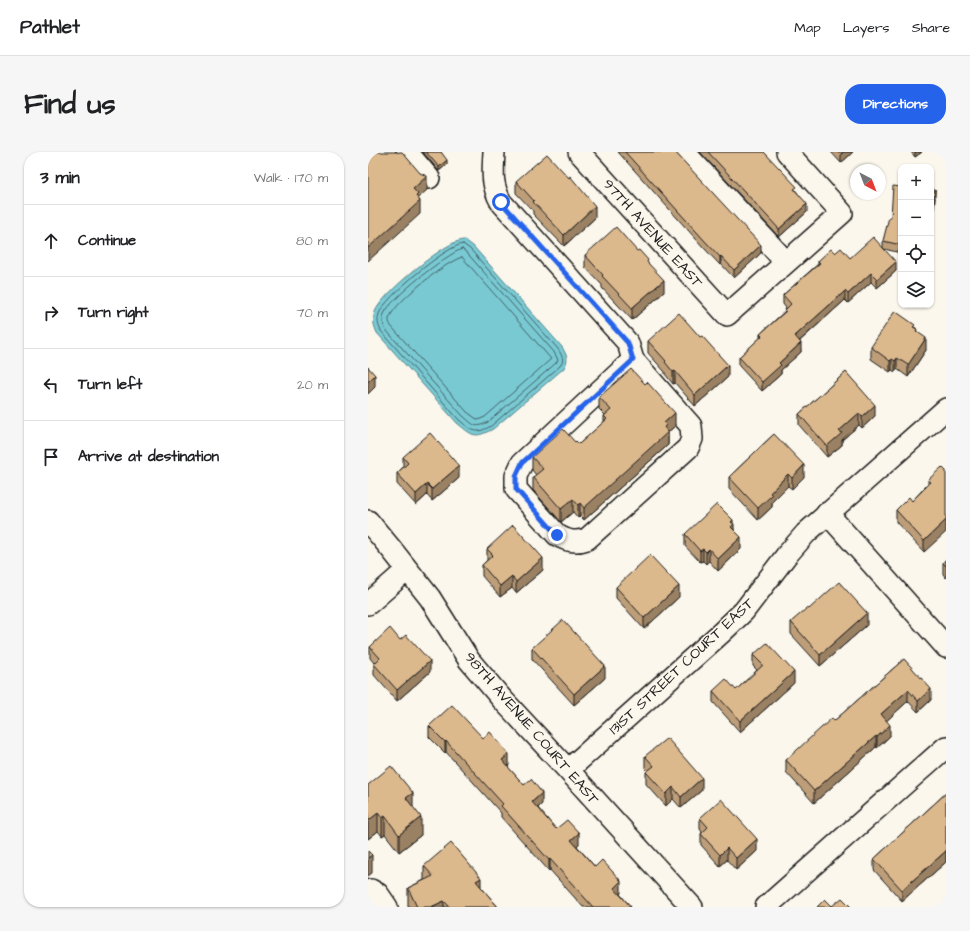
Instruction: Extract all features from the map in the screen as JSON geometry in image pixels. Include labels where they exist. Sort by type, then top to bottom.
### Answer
[{"type":"street","points":[[407,152],[430,178]]},
{"type":"street","points":[[494,152],[493,179],[495,191],[501,202],[628,343],[633,360],[691,426],[692,439],[688,448],[587,539],[579,542],[565,540],[557,535],[516,489],[516,476],[522,463],[633,360]]},
{"type":"street","name":"97TH AVENUE EAST","points":[[579,152],[727,315],[786,262]]},
{"type":"street","points":[[684,152],[786,262],[842,212],[787,152]]},
{"type":"street","name":"131ST STREET COURT EAST","points":[[568,770],[744,611],[786,556],[806,533],[946,409]]},
{"type":"street","points":[[827,513],[946,647]]},
{"type":"street","name":"98TH AVENUE COURT EAST","points":[[368,521],[430,598],[469,660],[502,699],[692,907]]},
{"type":"street","points":[[368,604],[407,570]]},
{"type":"street","points":[[766,907],[946,747]]},
{"type":"street","points":[[368,891],[371,890],[378,894],[387,907]]},
{"type":"water","points":[[460,240],[465,240],[473,246],[562,347],[567,358],[564,368],[493,429],[477,435],[470,433],[457,423],[377,333],[374,325],[374,315],[379,305],[399,284],[412,272],[439,252]]},
{"type":"building","points":[[368,152],[402,152],[420,173],[427,176],[413,189],[418,194],[416,196],[420,201],[368,248]]},
{"type":"building","points":[[426,152],[441,152],[447,160],[439,167]]},
{"type":"building","points":[[625,152],[675,152],[761,245],[734,270],[704,240]]},
{"type":"building","points":[[708,152],[764,152],[797,187],[794,189],[807,204],[779,229]]},
{"type":"building","points":[[547,154],[569,178],[570,176],[595,206],[564,235],[533,202],[534,201],[516,181]]},
{"type":"building","points":[[893,186],[898,187],[898,244],[883,241],[889,217],[891,217]]},
{"type":"building","points":[[616,227],[637,251],[639,250],[648,260],[647,262],[664,280],[632,308],[602,276],[603,275],[585,255]]},
{"type":"building","points":[[873,237],[896,262],[877,279],[871,273],[848,294],[845,291],[795,336],[801,343],[779,363],[781,365],[762,382],[739,357],[762,336],[760,334],[786,311],[785,310],[791,304],[783,295],[820,263],[818,261],[831,249],[835,253],[841,248],[850,258]]},
{"type":"building","points":[[895,311],[915,325],[913,327],[917,329],[916,331],[926,338],[908,365],[897,358],[895,361],[892,359],[890,361],[871,347]]},
{"type":"building","points":[[679,313],[728,365],[695,395],[675,371],[673,372],[665,362],[666,361],[648,341]]},
{"type":"building","points":[[368,367],[375,375],[368,382]]},
{"type":"building","points":[[631,369],[645,384],[647,382],[675,413],[664,423],[666,425],[664,427],[668,432],[584,508],[580,503],[578,505],[573,499],[561,509],[533,477],[543,469],[532,457],[563,429],[575,442],[576,441],[579,444],[607,419],[604,416],[611,410],[599,397]]},
{"type":"building","points":[[846,372],[875,405],[862,417],[859,413],[839,431],[842,433],[827,446],[799,414]]},
{"type":"building","points":[[430,433],[459,466],[432,489],[427,484],[416,494],[397,473],[408,463],[403,457]]},
{"type":"building","points":[[774,434],[804,465],[792,478],[788,474],[770,493],[772,495],[758,508],[729,477]]},
{"type":"building","points":[[942,467],[946,471],[946,520],[924,541],[896,510],[909,497],[912,501],[931,482],[928,480]]},
{"type":"building","points":[[717,504],[733,520],[731,522],[734,524],[731,527],[741,537],[718,559],[709,549],[706,552],[703,549],[700,551],[685,534]]},
{"type":"building","points":[[513,525],[543,558],[516,582],[512,576],[500,586],[482,565],[493,555],[487,549]]},
{"type":"building","points":[[650,555],[679,586],[644,618],[616,587]]},
{"type":"building","points":[[946,559],[946,566],[943,563]]},
{"type":"building","points":[[839,582],[867,613],[820,655],[791,622],[807,608],[809,609]]},
{"type":"building","points":[[563,620],[605,666],[574,694],[532,648]]},
{"type":"building","points":[[390,628],[400,640],[406,635],[430,661],[397,690],[374,664],[380,658],[370,647]]},
{"type":"building","points":[[767,643],[794,672],[740,721],[713,691],[726,679],[736,690],[763,665],[753,655]]},
{"type":"building","points":[[904,659],[931,689],[918,701],[908,690],[881,714],[890,725],[814,791],[786,760],[832,718],[834,721]]},
{"type":"building","points":[[452,705],[483,738],[490,732],[509,754],[502,760],[524,785],[531,779],[542,793],[532,802],[556,829],[567,820],[579,833],[571,840],[595,867],[602,860],[621,881],[614,888],[631,907],[593,907],[501,806],[503,804],[446,741],[445,742],[429,726]]},
{"type":"building","points":[[667,738],[702,778],[681,797],[673,787],[666,794],[646,772],[654,766],[645,756]]},
{"type":"building","points":[[391,766],[413,793],[406,798],[421,817],[399,835],[385,816],[382,818],[378,813],[368,821],[368,785]]},
{"type":"building","points":[[946,793],[946,851],[902,890],[874,859]]},
{"type":"building","points":[[721,799],[757,839],[736,858],[727,848],[720,855],[701,834],[708,827],[700,818]]},
{"type":"building","points":[[451,843],[481,878],[476,881],[498,907],[450,907],[444,901],[431,907],[417,907],[408,888],[433,876],[424,866]]},
{"type":"building","points":[[368,851],[372,855],[368,858]]},
{"type":"building","points":[[842,898],[851,907],[817,907],[825,899],[832,906]]},
{"type":"route","points":[[501,202],[628,343],[633,360],[522,463],[516,476],[516,489],[557,535]]}]
